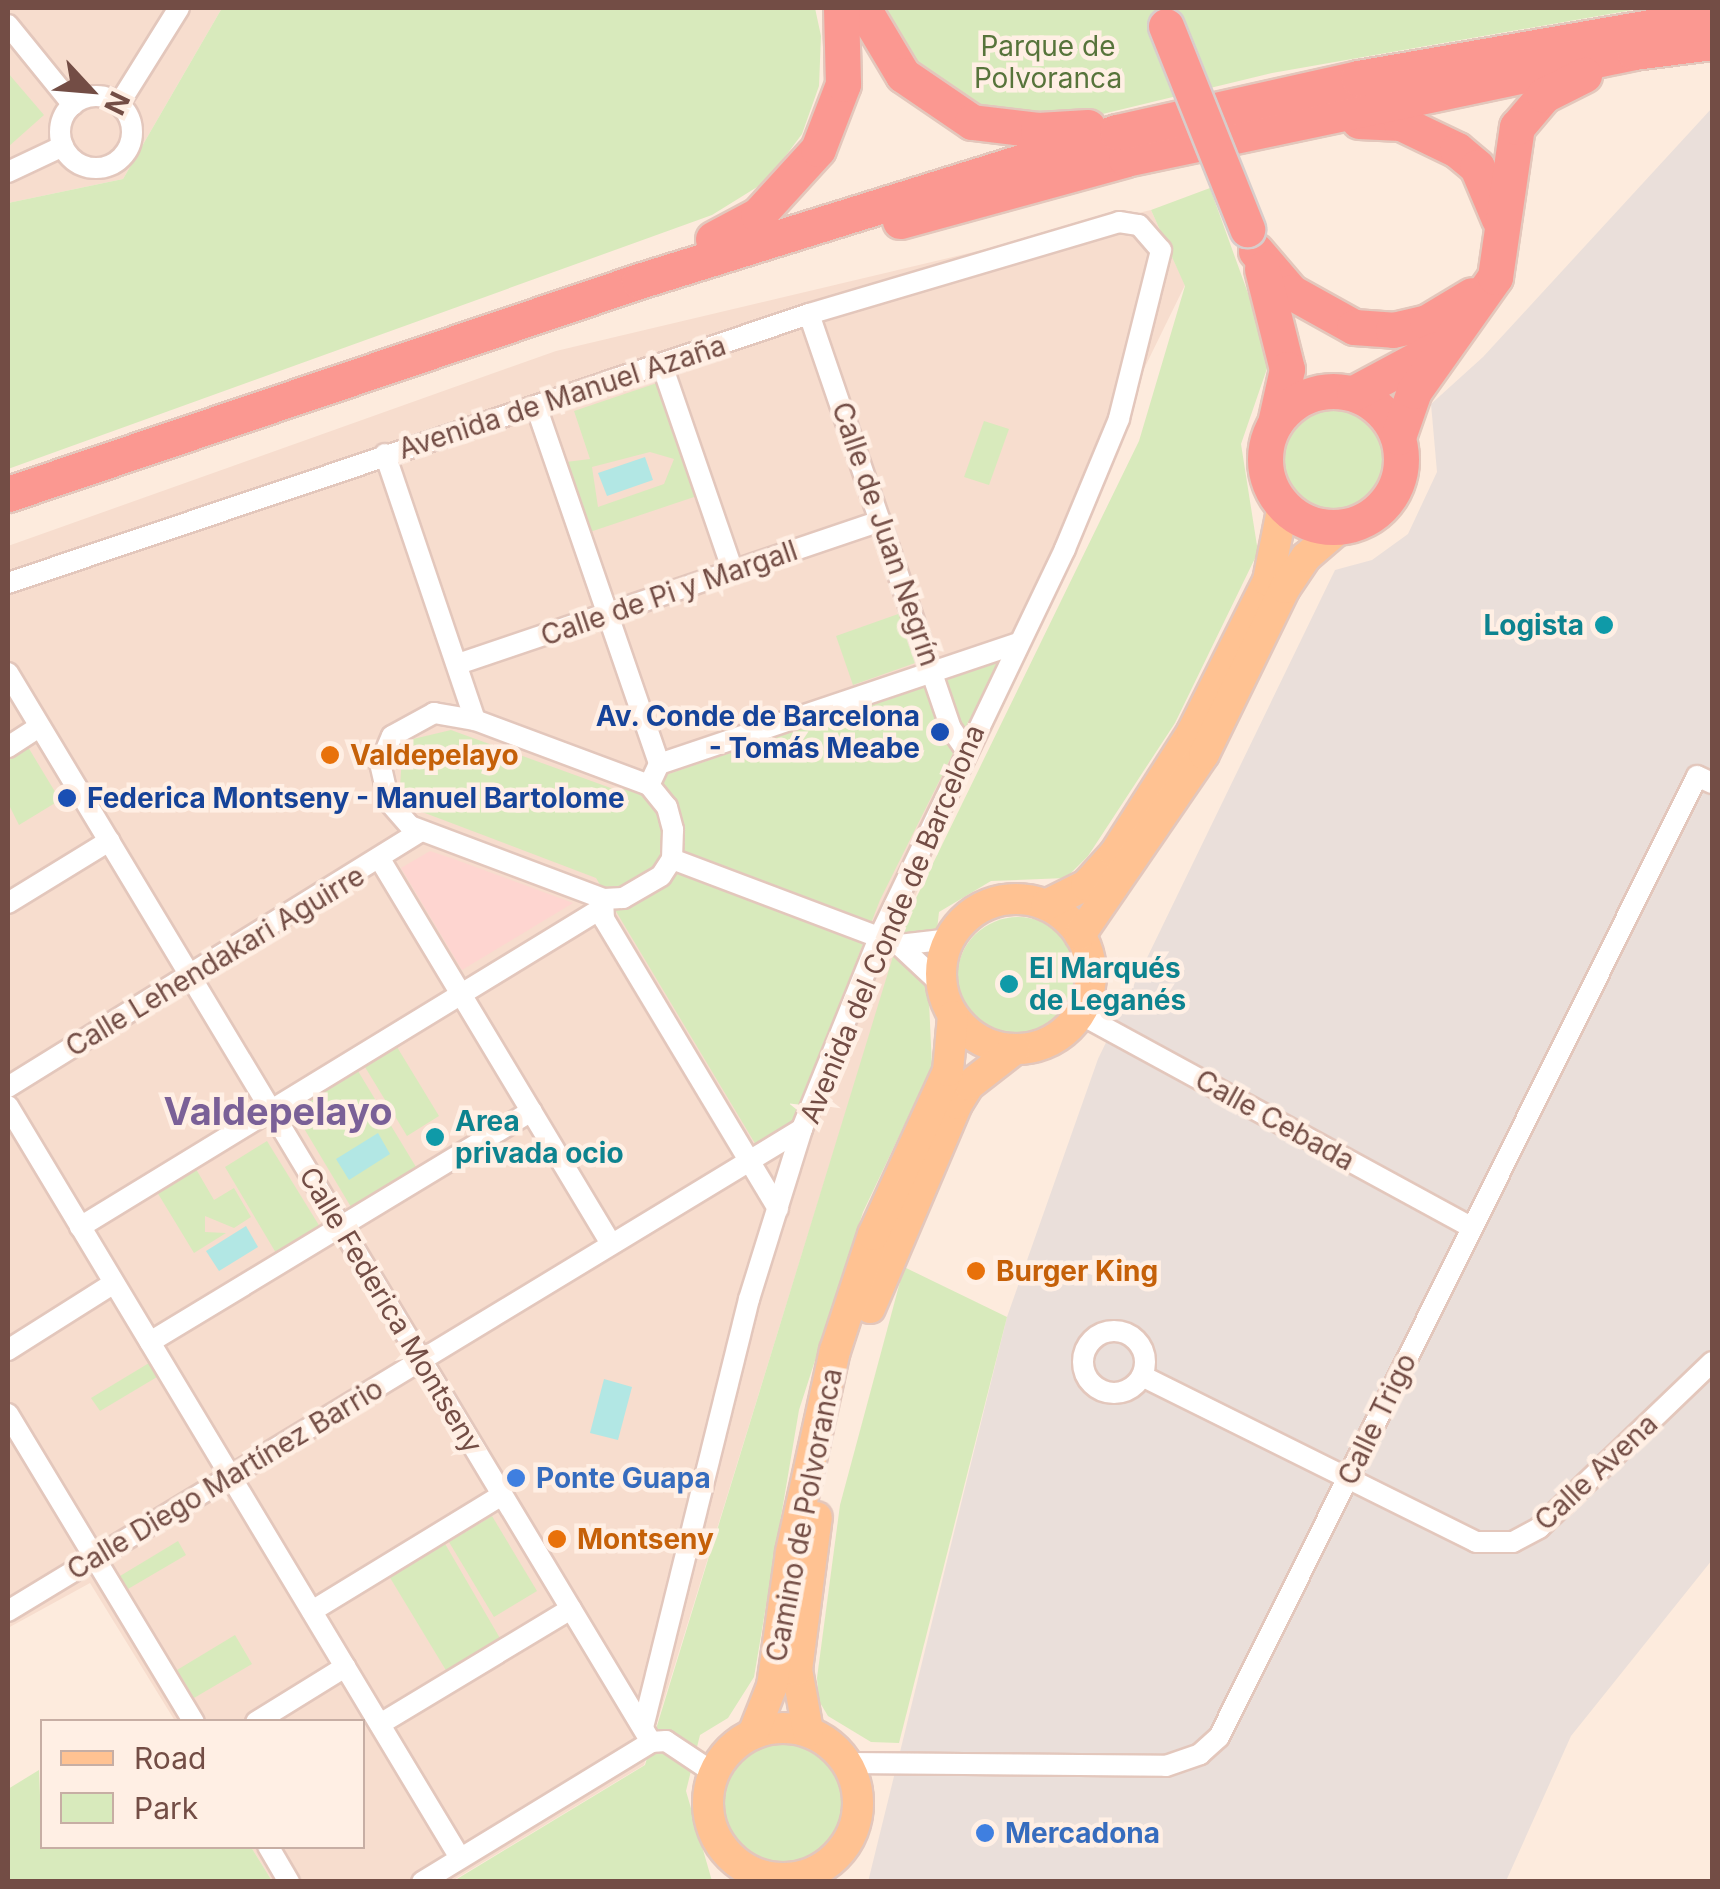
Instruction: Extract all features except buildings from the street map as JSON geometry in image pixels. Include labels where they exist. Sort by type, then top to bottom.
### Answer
[{"type":"highway","points":[[628,284],[758,215],[818,149],[843,84],[841,8]]},
{"type":"highway","points":[[863,8],[903,75],[972,122],[1038,130],[1094,126],[1298,80],[1358,78]]},
{"type":"highway","points":[[8,494],[628,284],[1117,132],[1358,78],[1712,16]]},
{"type":"highway","points":[[1162,17],[1274,305],[1287,369],[1265,466],[1283,505],[1310,522],[1342,526],[1370,515],[1391,494],[1399,476],[1398,437],[1414,391],[1443,344],[1494,277],[1504,237],[1507,166],[1517,127],[1544,94],[1584,75],[1712,54]]},
{"type":"highway","points":[[8,520],[897,222],[1126,159],[1634,52],[1712,42]]},
{"type":"highway","points":[[1126,159],[1367,119],[1401,123],[1432,135],[1477,168],[1504,237]]},
{"type":"highway","points":[[1251,240],[1291,292],[1354,327],[1393,330],[1427,322],[1494,277]]},
{"type":"highway","points":[[1274,305],[1316,369],[1348,392],[1373,403],[1398,437]]},
{"type":"highway","points":[[1275,423],[1303,397],[1348,392],[1443,344]]},
{"type":"main road","points":[[1046,905],[1086,885],[1115,854],[1192,732],[1268,581],[1283,505]]},
{"type":"main road","points":[[1080,935],[1204,754],[1285,588],[1306,557],[1342,526]]},
{"type":"main road","points":[[1024,899],[1046,905],[1080,935],[1091,974],[1080,1014],[1050,1041],[1016,1049],[980,1039],[953,1016],[942,984],[949,940],[980,908],[1024,899]]},
{"type":"main road","name":"Camino de Polvoranca","points":[[752,1734],[772,1686],[791,1552],[835,1352],[872,1235],[948,1071],[953,1016]]},
{"type":"main road","name":"Camino de Polvoranca","points":[[808,1731],[797,1670],[822,1485],[855,1357],[890,1250],[951,1114],[969,1086],[1016,1049]]},
{"type":"main road","points":[[808,1731],[848,1762],[857,1784],[854,1832],[823,1868],[782,1880],[732,1870],[708,1808],[714,1773],[722,1757],[752,1734],[808,1731]]},
{"type":"street","points":[[119,104],[179,8]]},
{"type":"street","points":[[8,26],[73,105]]},
{"type":"street","points":[[96,96],[119,104],[132,136],[122,157],[90,168],[63,146],[61,124],[73,105],[96,96]]},
{"type":"street","points":[[8,172],[63,146]]},
{"type":"street","name":"Avenida de Manuel Azaña","points":[[8,583],[385,454],[663,368],[809,314],[1119,222]]},
{"type":"street","name":"Avenida del Conde de Barcelona","points":[[647,1734],[749,1298],[802,1129],[889,942],[966,750],[1065,549],[1119,418],[1162,250],[1138,225],[1119,222]]},
{"type":"street","name":"Calle de Juan Negrín","points":[[809,314],[950,726],[966,750]]},
{"type":"street","points":[[663,368],[733,571]]},
{"type":"street","points":[[537,409],[658,764],[649,785]]},
{"type":"street","points":[[385,454],[474,720]]},
{"type":"street","name":"Calle de Pi y Margall","points":[[458,664],[880,521]]},
{"type":"street","points":[[658,764],[1016,644]]},
{"type":"street","name":"Calle Federica Montseny","points":[[8,673],[647,1734]]},
{"type":"street","points":[[80,1227],[462,995],[601,904],[651,886],[672,858],[667,807],[649,785],[474,720],[434,713],[406,725],[386,745],[384,791],[397,816],[420,832],[601,904],[778,1209]]},
{"type":"street","points":[[8,747],[39,727]]},
{"type":"street","name":"Calle Trigo","points":[[848,1762],[1166,1766],[1200,1754],[1219,1737],[1697,776],[1712,783]]},
{"type":"street","name":"Calle Lehendakari Aguirre","points":[[8,1087],[381,860],[420,832]]},
{"type":"street","points":[[8,903],[109,841]]},
{"type":"street","points":[[672,858],[889,942],[942,984]]},
{"type":"street","points":[[381,860],[612,1244]]},
{"type":"street","points":[[889,942],[949,940]]},
{"type":"street","name":"Calle Cebada","points":[[1080,1014],[1471,1227]]},
{"type":"street","points":[[8,1106],[460,1858]]},
{"type":"street","points":[[150,1342],[532,1111]]},
{"type":"street","name":"Calle Diego Martínez Barrio","points":[[8,1611],[802,1129]]},
{"type":"street","points":[[8,1350],[114,1283]]},
{"type":"street","name":"Calle Avena","points":[[1142,1376],[1476,1542],[1513,1542],[1540,1528],[1712,1362]]},
{"type":"street","points":[[10,1423],[192,1719]]},
{"type":"street","points":[[312,1611],[502,1495]]},
{"type":"street","points":[[380,1724],[571,1608]]},
{"type":"street","points":[[261,1719],[345,1667]]},
{"type":"street","points":[[422,1882],[647,1734],[666,1741],[714,1773]]},
{"type":"street","points":[[270,1849],[289,1882]]},
{"type":"shaded area","points":[[8,8],[222,8],[123,179],[8,203]]},
{"type":"shaded area","points":[[1712,108],[1712,1560],[1571,1736],[1506,1881],[868,1882],[1007,1317],[1098,1059],[1335,570],[1372,560],[1408,534],[1437,472],[1431,404],[1483,357]]},
{"type":"shaded area","points":[[1151,210],[1185,285],[1052,557],[903,927],[644,1765],[452,1881],[272,1881],[252,1849],[365,1849],[365,1719],[174,1719],[90,1583],[8,1628],[8,546],[556,351]]},
{"type":"shaded area","points":[[430,851],[573,903],[462,970],[401,868]]},
{"type":"green space","points":[[222,8],[815,8],[821,36],[819,86],[802,134],[767,181],[712,215],[8,469],[8,203],[123,179]]},
{"type":"green space","name":"Parque de Polvoranca","points":[[879,8],[1644,8],[1272,73],[1082,119],[994,116],[919,76]]},
{"type":"green space","points":[[8,73],[44,115],[8,147]]},
{"type":"green space","points":[[1210,188],[1271,357],[1241,444],[1258,552],[1175,723],[1088,856],[1066,878],[991,881],[939,912],[929,1001],[932,1067],[863,1212],[799,1410],[754,1677],[728,1718],[700,1735],[686,1791],[712,1881],[452,1882],[645,1765],[902,927],[1139,441],[1185,286],[1151,210]]},
{"type":"green space","points":[[657,383],[697,496],[590,532],[566,462],[590,459],[574,411]],"holes":[[[650,452],[674,459],[664,484],[598,507],[592,467]]]},
{"type":"green space","points":[[1333,404],[1354,408],[1372,420],[1384,438],[1388,459],[1384,480],[1372,498],[1354,510],[1333,514],[1312,510],[1294,498],[1282,480],[1278,459],[1282,438],[1294,420],[1312,408]]},
{"type":"green space","points":[[984,421],[1009,429],[989,485],[964,477]]},
{"type":"green space","points":[[901,613],[918,662],[853,685],[836,636]]},
{"type":"green space","points":[[999,661],[880,900],[795,1119],[756,1145],[596,878],[417,810],[400,787],[402,756],[413,739],[451,730],[619,791]]},
{"type":"green space","points":[[28,747],[60,800],[19,825],[8,803],[8,759]]},
{"type":"green space","points":[[1018,917],[1041,922],[1061,935],[1074,955],[1079,978],[1074,1001],[1061,1021],[1041,1034],[1018,1039],[995,1034],[975,1021],[962,1001],[957,978],[962,955],[975,935],[995,922]]},
{"type":"green space","points":[[397,1047],[439,1116],[407,1136],[365,1067]]},
{"type":"green space","points":[[358,1071],[416,1167],[351,1207],[293,1110]]},
{"type":"green space","points":[[267,1141],[320,1227],[276,1253],[225,1167]]},
{"type":"green space","points":[[196,1169],[214,1200],[234,1188],[251,1217],[234,1228],[205,1216],[205,1232],[226,1233],[194,1253],[157,1192]]},
{"type":"green space","points":[[904,1267],[1007,1317],[899,1743],[871,1742],[828,1716],[819,1701],[817,1678],[840,1505]]},
{"type":"green space","points":[[149,1363],[157,1377],[100,1411],[91,1398]]},
{"type":"green space","points":[[492,1516],[537,1591],[494,1617],[449,1542]]},
{"type":"green space","points":[[178,1541],[186,1555],[128,1589],[120,1576]]},
{"type":"green space","points":[[444,1542],[501,1640],[447,1672],[389,1576]]},
{"type":"green space","points":[[235,1635],[252,1664],[194,1698],[177,1670]]},
{"type":"green space","points":[[783,1740],[806,1745],[826,1758],[839,1778],[844,1801],[839,1824],[826,1844],[806,1857],[783,1862],[760,1857],[740,1844],[727,1824],[722,1801],[727,1778],[740,1758],[760,1745]]},
{"type":"green space","points":[[39,1770],[40,1849],[252,1849],[272,1881],[8,1881],[8,1789]]},
{"type":"water","points":[[645,457],[653,480],[607,496],[598,473]]},
{"type":"water","points":[[378,1133],[390,1154],[349,1180],[336,1159]]},
{"type":"water","points":[[246,1226],[258,1247],[219,1271],[206,1251]]},
{"type":"water","points":[[604,1379],[632,1387],[618,1440],[590,1433]]},
{"type":"place","name":"Logista","points":[[1604,625]]},
{"type":"place","name":"Av. Conde de Barcelona - Tomás Meabe","points":[[940,732]]},
{"type":"place","name":"Valdepelayo","points":[[330,755]]},
{"type":"place","name":"Federica Montseny - Manuel Bartolome","points":[[67,798]]},
{"type":"place","name":"El Marqués de Leganés","points":[[1009,984]]},
{"type":"place","name":"Area privada ocio","points":[[435,1137]]},
{"type":"place","name":"Burger King","points":[[976,1271]]},
{"type":"place","name":"Ponte Guapa","points":[[516,1478]]},
{"type":"place","name":"Montseny","points":[[557,1539]]},
{"type":"place","name":"Mercadona","points":[[985,1833]]},
{"type":"district","name":"Valdepelayo","points":[[278,1112]]}]
